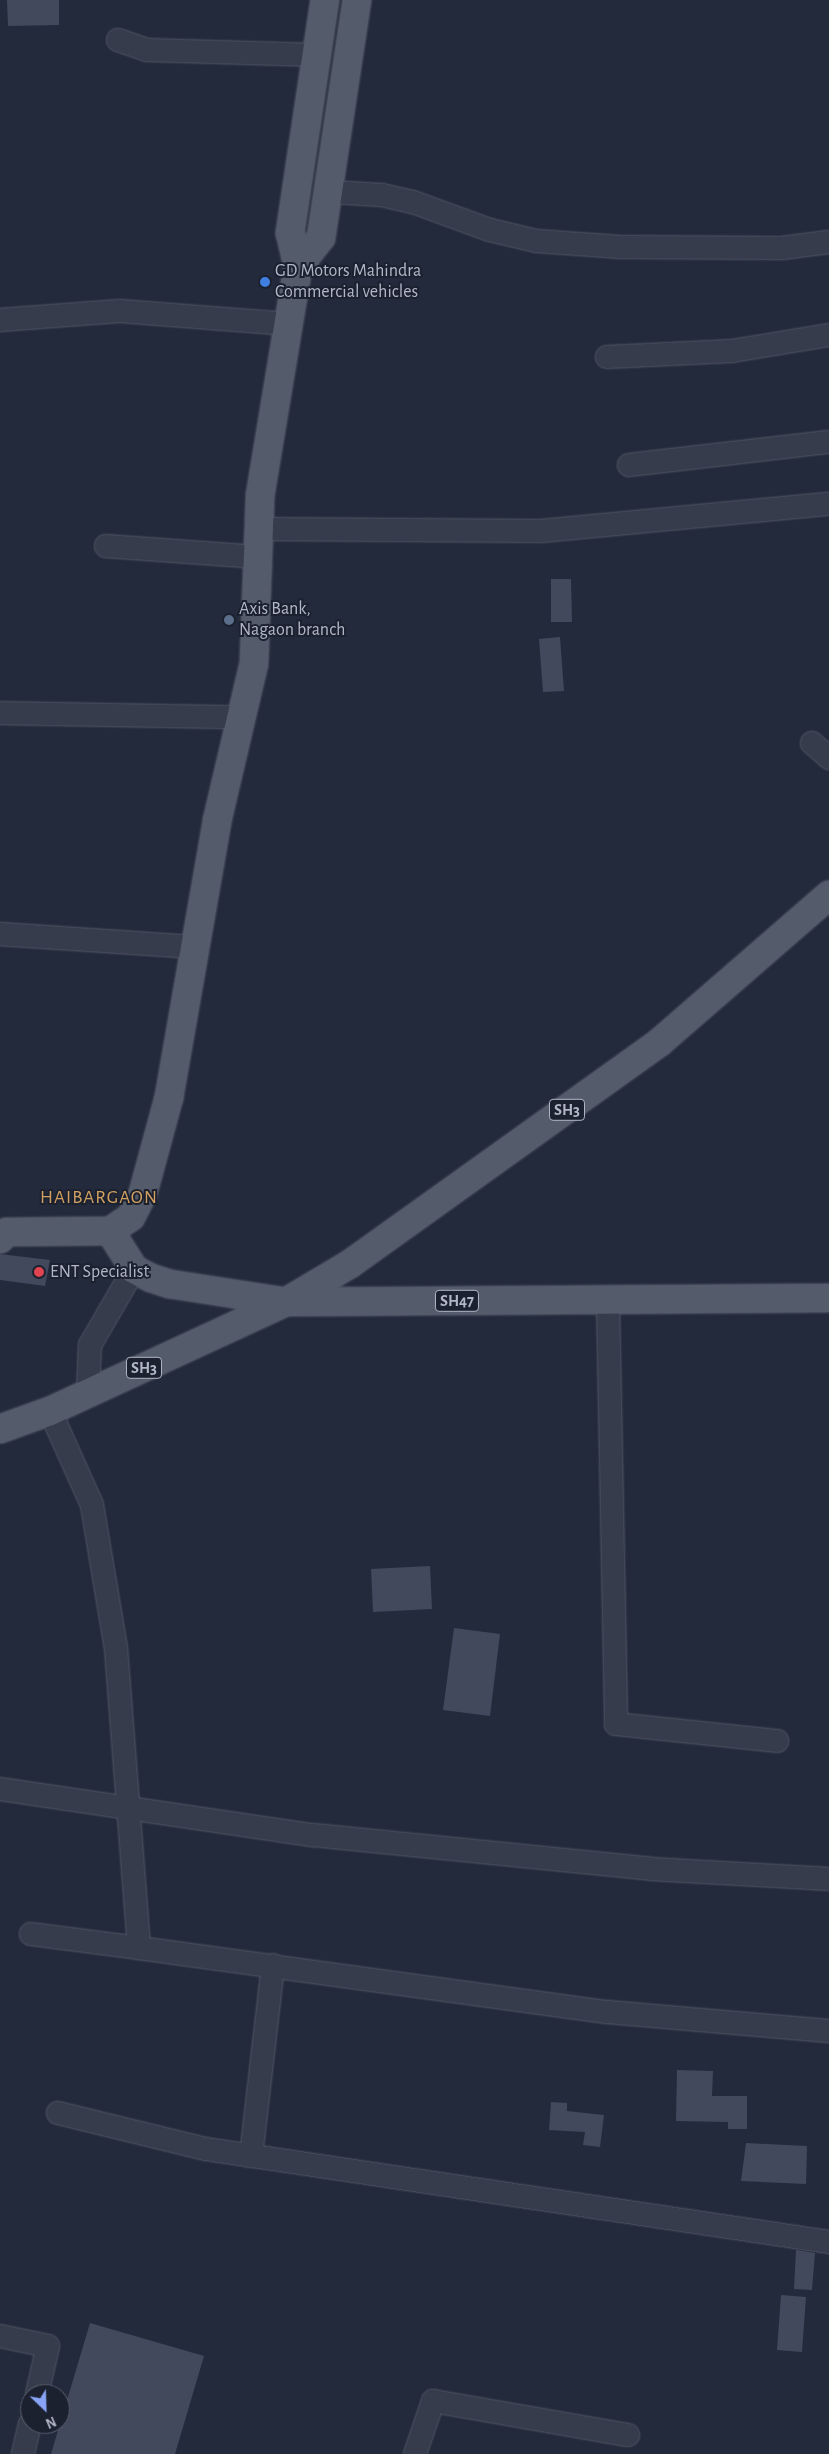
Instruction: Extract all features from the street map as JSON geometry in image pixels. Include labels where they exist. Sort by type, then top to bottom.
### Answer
[{"type":"main road","points":[[2,1231],[110,1231],[131,1217],[143,1193],[169,1097],[217,821],[254,663],[260,496],[298,267],[290,233],[325,0]]},
{"type":"main road","points":[[298,267],[321,238],[330,192],[357,0]]},
{"type":"main road","name":"SH3","points":[[0,1429],[50,1410],[286,1302],[427,1211],[660,1042],[829,895]]},
{"type":"main road","points":[[110,1231],[134,1269]]},
{"type":"main road","name":"SH47","points":[[134,1269],[170,1284],[286,1302],[829,1298]]},
{"type":"street","points":[[118,40],[147,50],[316,55]]},
{"type":"street","points":[[330,192],[390,197],[536,241],[621,247],[773,248],[829,242]]},
{"type":"street","points":[[0,320],[120,311],[289,324]]},
{"type":"street","points":[[607,356],[732,352],[829,335]]},
{"type":"street","points":[[629,465],[829,442]]},
{"type":"street","points":[[259,529],[541,531],[829,504]]},
{"type":"street","points":[[106,546],[258,557]]},
{"type":"street","points":[[0,713],[241,717]]},
{"type":"street","points":[[812,743],[829,758]]},
{"type":"street","points":[[0,934],[195,947]]},
{"type":"street","points":[[88,1392],[90,1345],[134,1269]]},
{"type":"street","points":[[608,1300],[616,1724],[777,1741]]},
{"type":"street","points":[[50,1410],[92,1505],[116,1648],[139,1948]]},
{"type":"street","points":[[0,1789],[313,1835],[651,1869],[829,1879]]},
{"type":"street","points":[[31,1934],[273,1965],[607,2012],[829,2031]]},
{"type":"street","points":[[251,2156],[273,1965]]},
{"type":"street","points":[[58,2113],[251,2156],[829,2242]]},
{"type":"street","points":[[0,2336],[48,2346],[39,2384]]},
{"type":"street","points":[[415,2454],[433,2401],[628,2435]]},
{"type":"street","points":[[24,2454],[28,2434]]},
{"type":"building","points":[[7,0],[59,0],[59,25],[8,26]]},
{"type":"building","points":[[551,579],[571,579],[572,622],[551,622]]},
{"type":"building","points":[[560,637],[564,691],[543,692],[539,639]]},
{"type":"building","points":[[0,1254],[50,1260],[45,1286],[0,1280]]},
{"type":"building","points":[[430,1566],[432,1609],[373,1612],[371,1569]]},
{"type":"building","points":[[454,1628],[500,1634],[490,1716],[443,1710]]},
{"type":"building","points":[[677,2070],[713,2071],[712,2096],[747,2096],[747,2129],[728,2129],[728,2122],[676,2121]]},
{"type":"building","points":[[551,2102],[567,2103],[567,2111],[604,2115],[600,2147],[583,2145],[585,2132],[549,2130]]},
{"type":"building","points":[[746,2143],[807,2146],[806,2184],[741,2181]]},
{"type":"building","points":[[796,2250],[815,2253],[812,2290],[794,2289]]},
{"type":"building","points":[[781,2295],[806,2297],[802,2352],[777,2350]]},
{"type":"building","points":[[90,2323],[204,2356],[175,2454],[51,2454],[57,2434],[70,2434],[70,2390]]},
{"type":"place","name":"GD Motors Mahindra Commercial vehicles","points":[[265,282]]},
{"type":"place","name":"Axis Bank, Nagaon branch","points":[[229,620]]},
{"type":"place","name":"ENT Specialist","points":[[39,1272]]},
{"type":"district","name":"HAIBARGAON","points":[[99,1198]]}]
